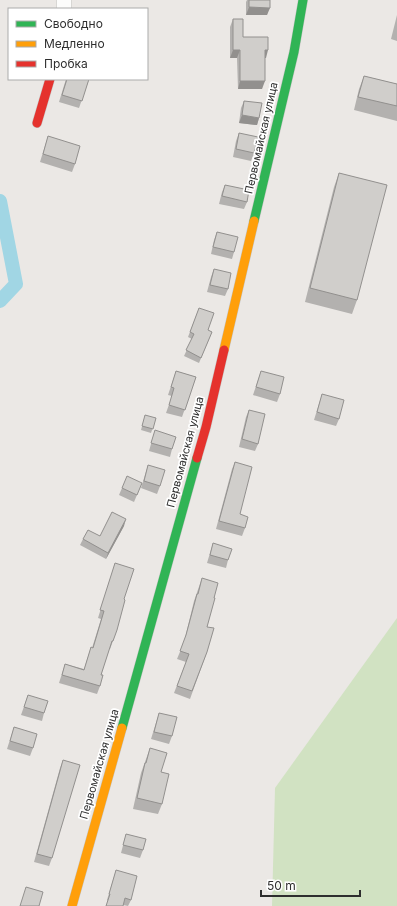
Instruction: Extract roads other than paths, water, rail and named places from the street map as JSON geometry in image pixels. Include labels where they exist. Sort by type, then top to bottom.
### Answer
[{"type":"main road","name":"Первомайская улица","points":[[72,906],[206,427],[294,52],[303,0]]},
{"type":"main road","points":[[37,123],[50,80]]},
{"type":"waterway","points":[[0,201],[16,284],[0,301]]}]
